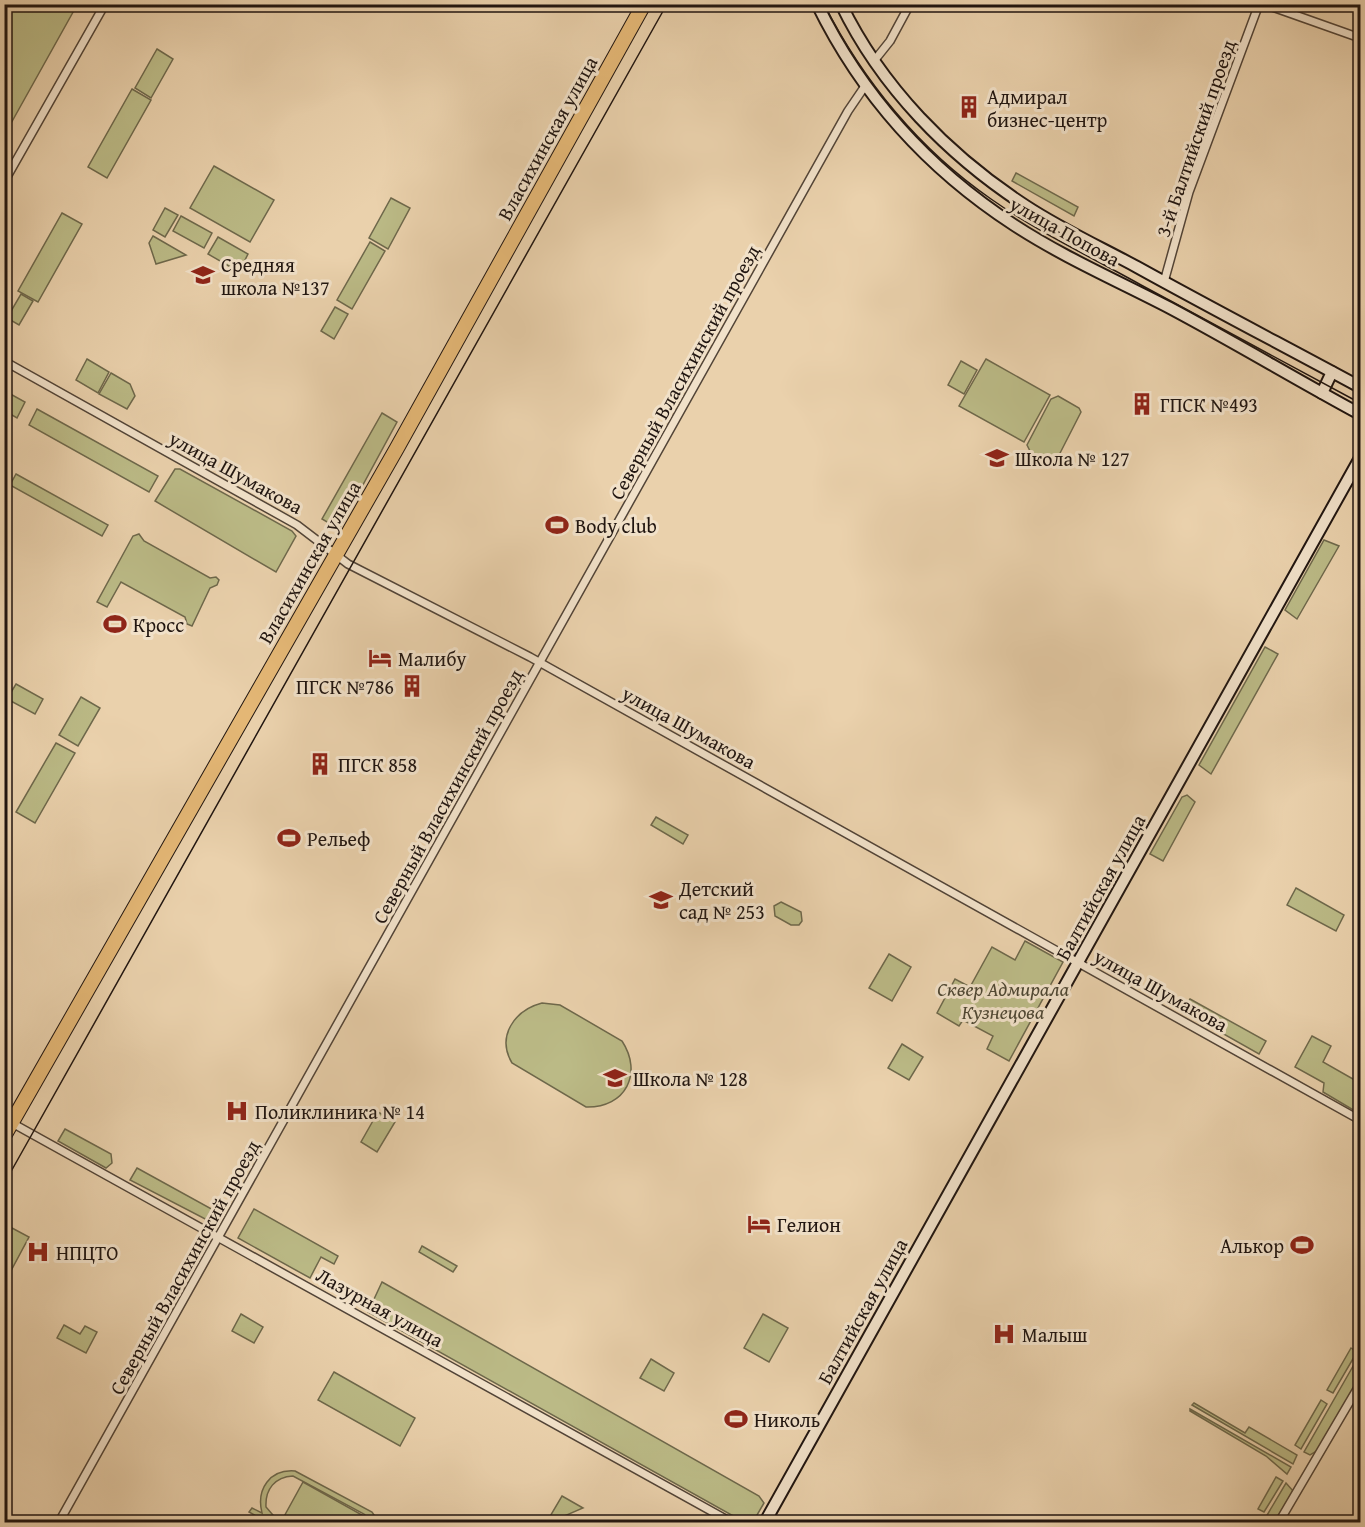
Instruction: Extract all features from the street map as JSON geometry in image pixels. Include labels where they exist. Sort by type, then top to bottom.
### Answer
[{"type":"highway","name":"Власихинская улица","points":[[4,1136],[7,1120],[336,554],[644,4]]},
{"type":"main road","name":"улица Попова","points":[[816,4],[842,52],[865,86],[906,137],[960,187],[1016,226],[1360,414]]},
{"type":"main road","name":"улица Попова","points":[[841,4],[874,61],[924,122],[976,171],[1028,207],[1360,387]]},
{"type":"main road","points":[[1322,393],[1332,372]]},
{"type":"main road","name":"Балтийская улица","points":[[765,1522],[1360,458]]},
{"type":"street","points":[[4,182],[105,4]]},
{"type":"street","points":[[874,61],[890,41],[910,4]]},
{"type":"street","name":"3-й Балтийский проезд","points":[[1164,282],[1189,192],[1259,4]]},
{"type":"street","points":[[1264,4],[1360,38]]},
{"type":"street","name":"Северный Власихинский проезд","points":[[59,1522],[848,111],[865,86]]},
{"type":"street","name":"улица Шумакова","points":[[4,362],[297,525],[348,564],[540,663],[1360,1120]]},
{"type":"street","name":"Лазурная улица","points":[[7,1120],[731,1522]]},
{"type":"street","points":[[1279,1522],[1360,1384]]},
{"type":"green space","points":[[4,5],[77,5],[5,134]]},
{"type":"green space","points":[[157,49],[173,59],[151,98],[135,88]]},
{"type":"green space","points":[[132,89],[151,100],[107,178],[88,167]]},
{"type":"green space","points":[[214,166],[274,200],[250,242],[190,208]]},
{"type":"green space","points":[[1016,173],[1078,207],[1074,216],[1012,181]]},
{"type":"green space","points":[[391,198],[410,208],[388,249],[369,238]]},
{"type":"green space","points":[[165,208],[178,215],[165,237],[153,230]]},
{"type":"green space","points":[[62,213],[82,224],[38,302],[18,291]]},
{"type":"green space","points":[[181,216],[212,233],[204,248],[173,231]]},
{"type":"green space","points":[[153,236],[186,255],[156,264],[149,243]]},
{"type":"green space","points":[[218,237],[248,254],[239,272],[208,254]]},
{"type":"green space","points":[[370,242],[385,251],[352,309],[337,300]]},
{"type":"green space","points":[[21,294],[33,301],[19,325],[7,318]]},
{"type":"green space","points":[[335,307],[348,314],[334,339],[321,331]]},
{"type":"green space","points":[[87,359],[109,372],[98,393],[76,380]]},
{"type":"green space","points":[[986,359],[1050,395],[1024,442],[959,406]]},
{"type":"green space","points":[[961,361],[977,370],[964,394],[948,385]]},
{"type":"green space","points":[[111,373],[130,384],[135,396],[127,409],[99,394]]},
{"type":"green space","points":[[5,391],[25,402],[17,418],[5,411]]},
{"type":"green space","points":[[1058,396],[1079,408],[1081,412],[1056,461],[1051,463],[1031,453],[1027,445],[1051,399]]},
{"type":"green space","points":[[37,409],[158,476],[149,492],[29,425]]},
{"type":"green space","points":[[382,413],[397,422],[339,529],[322,519]]},
{"type":"green space","points":[[175,469],[180,469],[292,531],[296,536],[276,572],[155,501]]},
{"type":"green space","points":[[16,474],[108,525],[102,536],[10,485]]},
{"type":"green space","points":[[139,534],[144,541],[210,578],[216,577],[219,580],[217,585],[210,588],[192,626],[187,624],[185,617],[121,582],[107,607],[97,602],[133,536]]},
{"type":"green space","points":[[1324,540],[1339,546],[1297,619],[1285,610]]},
{"type":"green space","points":[[1265,647],[1278,654],[1211,774],[1199,765]]},
{"type":"green space","points":[[16,684],[43,699],[35,714],[7,699]]},
{"type":"green space","points":[[81,697],[100,708],[78,746],[59,735]]},
{"type":"green space","points":[[56,743],[75,753],[35,823],[16,812]]},
{"type":"green space","points":[[1187,795],[1195,802],[1163,861],[1150,854],[1182,797]]},
{"type":"green space","points":[[656,817],[688,835],[683,844],[651,825]]},
{"type":"green space","points":[[1296,888],[1344,915],[1336,931],[1287,905]]},
{"type":"green space","points":[[781,902],[801,912],[802,921],[799,925],[791,925],[775,916],[774,906]]},
{"type":"green space","name":"Сквер Адмирала Кузнецова","points":[[1025,941],[1063,962],[1009,1061],[987,1049],[993,1036],[963,1020],[959,1026],[937,1013],[955,979],[970,987],[992,947],[1015,960]]},
{"type":"green space","points":[[889,954],[911,967],[892,1001],[869,988]]},
{"type":"green space","points":[[1190,999],[1266,1041],[1259,1054],[1183,1011]]},
{"type":"green space","points":[[542,1003],[560,1005],[622,1041],[631,1065],[627,1086],[621,1095],[600,1106],[586,1107],[512,1063],[506,1043],[511,1026],[516,1018],[532,1006]]},
{"type":"green space","points":[[1312,1036],[1331,1046],[1323,1062],[1360,1083],[1360,1114],[1323,1092],[1324,1083],[1295,1067]]},
{"type":"green space","points":[[902,1044],[923,1057],[909,1080],[888,1068]]},
{"type":"green space","points":[[378,1112],[395,1122],[377,1152],[361,1142]]},
{"type":"green space","points":[[65,1129],[111,1154],[112,1163],[106,1168],[58,1141]]},
{"type":"green space","points":[[137,1168],[217,1212],[211,1222],[130,1180]]},
{"type":"green space","points":[[254,1209],[338,1256],[334,1264],[321,1257],[310,1278],[238,1238]]},
{"type":"green space","points":[[12,1228],[29,1237],[5,1282],[5,1242]]},
{"type":"green space","points":[[422,1246],[457,1266],[453,1272],[419,1252]]},
{"type":"green space","points":[[382,1282],[759,1496],[764,1503],[753,1522],[744,1522],[368,1312]]},
{"type":"green space","points":[[241,1314],[263,1327],[254,1343],[232,1331]]},
{"type":"green space","points":[[763,1314],[788,1328],[769,1362],[744,1348]]},
{"type":"green space","points":[[64,1325],[80,1334],[85,1326],[97,1332],[86,1353],[57,1338]]},
{"type":"green space","points":[[1351,1348],[1357,1352],[1333,1393],[1327,1390]]},
{"type":"green space","points":[[1360,1354],[1360,1377],[1317,1451],[1310,1455],[1304,1452]]},
{"type":"green space","points":[[651,1359],[674,1373],[664,1391],[640,1378]]},
{"type":"green space","points":[[334,1372],[415,1418],[400,1446],[318,1400]]},
{"type":"green space","points":[[1321,1400],[1327,1404],[1301,1449],[1295,1445]]},
{"type":"green space","points":[[1194,1403],[1245,1433],[1249,1427],[1297,1455],[1293,1464],[1192,1405]]},
{"type":"green space","points":[[1190,1409],[1291,1467],[1287,1474],[1266,1456]]},
{"type":"green space","points":[[295,1471],[372,1512],[379,1522],[372,1522],[364,1514],[293,1476],[276,1482],[267,1495],[266,1507],[279,1522],[267,1522],[249,1512],[252,1508],[262,1513],[261,1496],[267,1482],[272,1477],[278,1473]]},
{"type":"green space","points":[[1276,1477],[1283,1481],[1264,1512],[1258,1509]]},
{"type":"green space","points":[[303,1482],[362,1515],[358,1522],[281,1522]]},
{"type":"green space","points":[[1286,1483],[1294,1492],[1276,1522],[1263,1522]]},
{"type":"green space","points":[[562,1496],[583,1508],[553,1521],[549,1518]]},
{"type":"tram line","points":[[4,1184],[667,4]]},
{"type":"tram line","points":[[824,4],[839,32],[875,87],[917,136],[965,180],[1009,211],[1046,233],[1360,403]]},
{"type":"place","name":"Адмирал бизнес-центр","points":[[969,107]]},
{"type":"place","name":"Средняя школа №137","points":[[203,275]]},
{"type":"place","name":"ГПСК №493","points":[[1142,404]]},
{"type":"place","name":"Школа № 127","points":[[997,458]]},
{"type":"place","name":"Body club","points":[[557,525]]},
{"type":"place","name":"Кросс","points":[[115,624]]},
{"type":"place","name":"Малибу","points":[[380,658]]},
{"type":"place","name":"ПГСК №786","points":[[412,686]]},
{"type":"place","name":"ПГСК 858","points":[[320,764]]},
{"type":"place","name":"Рельеф","points":[[289,838]]},
{"type":"place","name":"Детский сад № 253","points":[[661,900]]},
{"type":"place","name":"Школа № 128","points":[[615,1078]]},
{"type":"place","name":"Поликлиника № 14","points":[[237,1111]]},
{"type":"place","name":"Гелион","points":[[759,1224]]},
{"type":"place","name":"Алькор","points":[[1302,1245]]},
{"type":"place","name":"НПЦТО","points":[[38,1252]]},
{"type":"place","name":"Малыш","points":[[1004,1334]]},
{"type":"place","name":"Николь","points":[[736,1419]]}]
